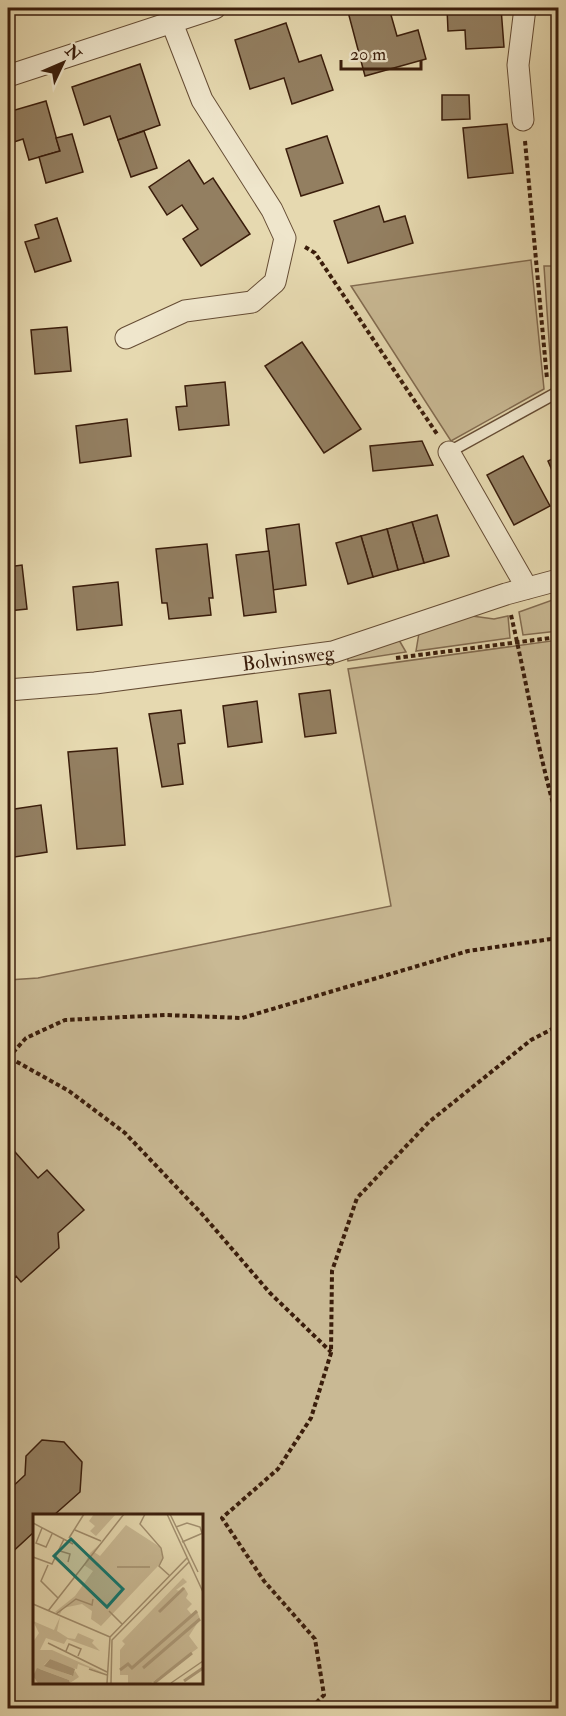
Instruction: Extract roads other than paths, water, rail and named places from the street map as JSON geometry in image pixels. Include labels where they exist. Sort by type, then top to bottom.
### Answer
[{"type":"street","points":[[8,76],[215,8]]},
{"type":"street","points":[[523,120],[518,65],[525,8]]},
{"type":"street","points":[[126,338],[185,311],[252,302],[275,282],[285,238],[272,210],[202,100],[172,22]]},
{"type":"street","points":[[449,452],[527,588]]},
{"type":"street","name":"Bolwinsweg","points":[[8,690],[95,683],[333,652],[506,594],[558,580]]},
{"type":"lane","points":[[449,452],[554,394]]}]
